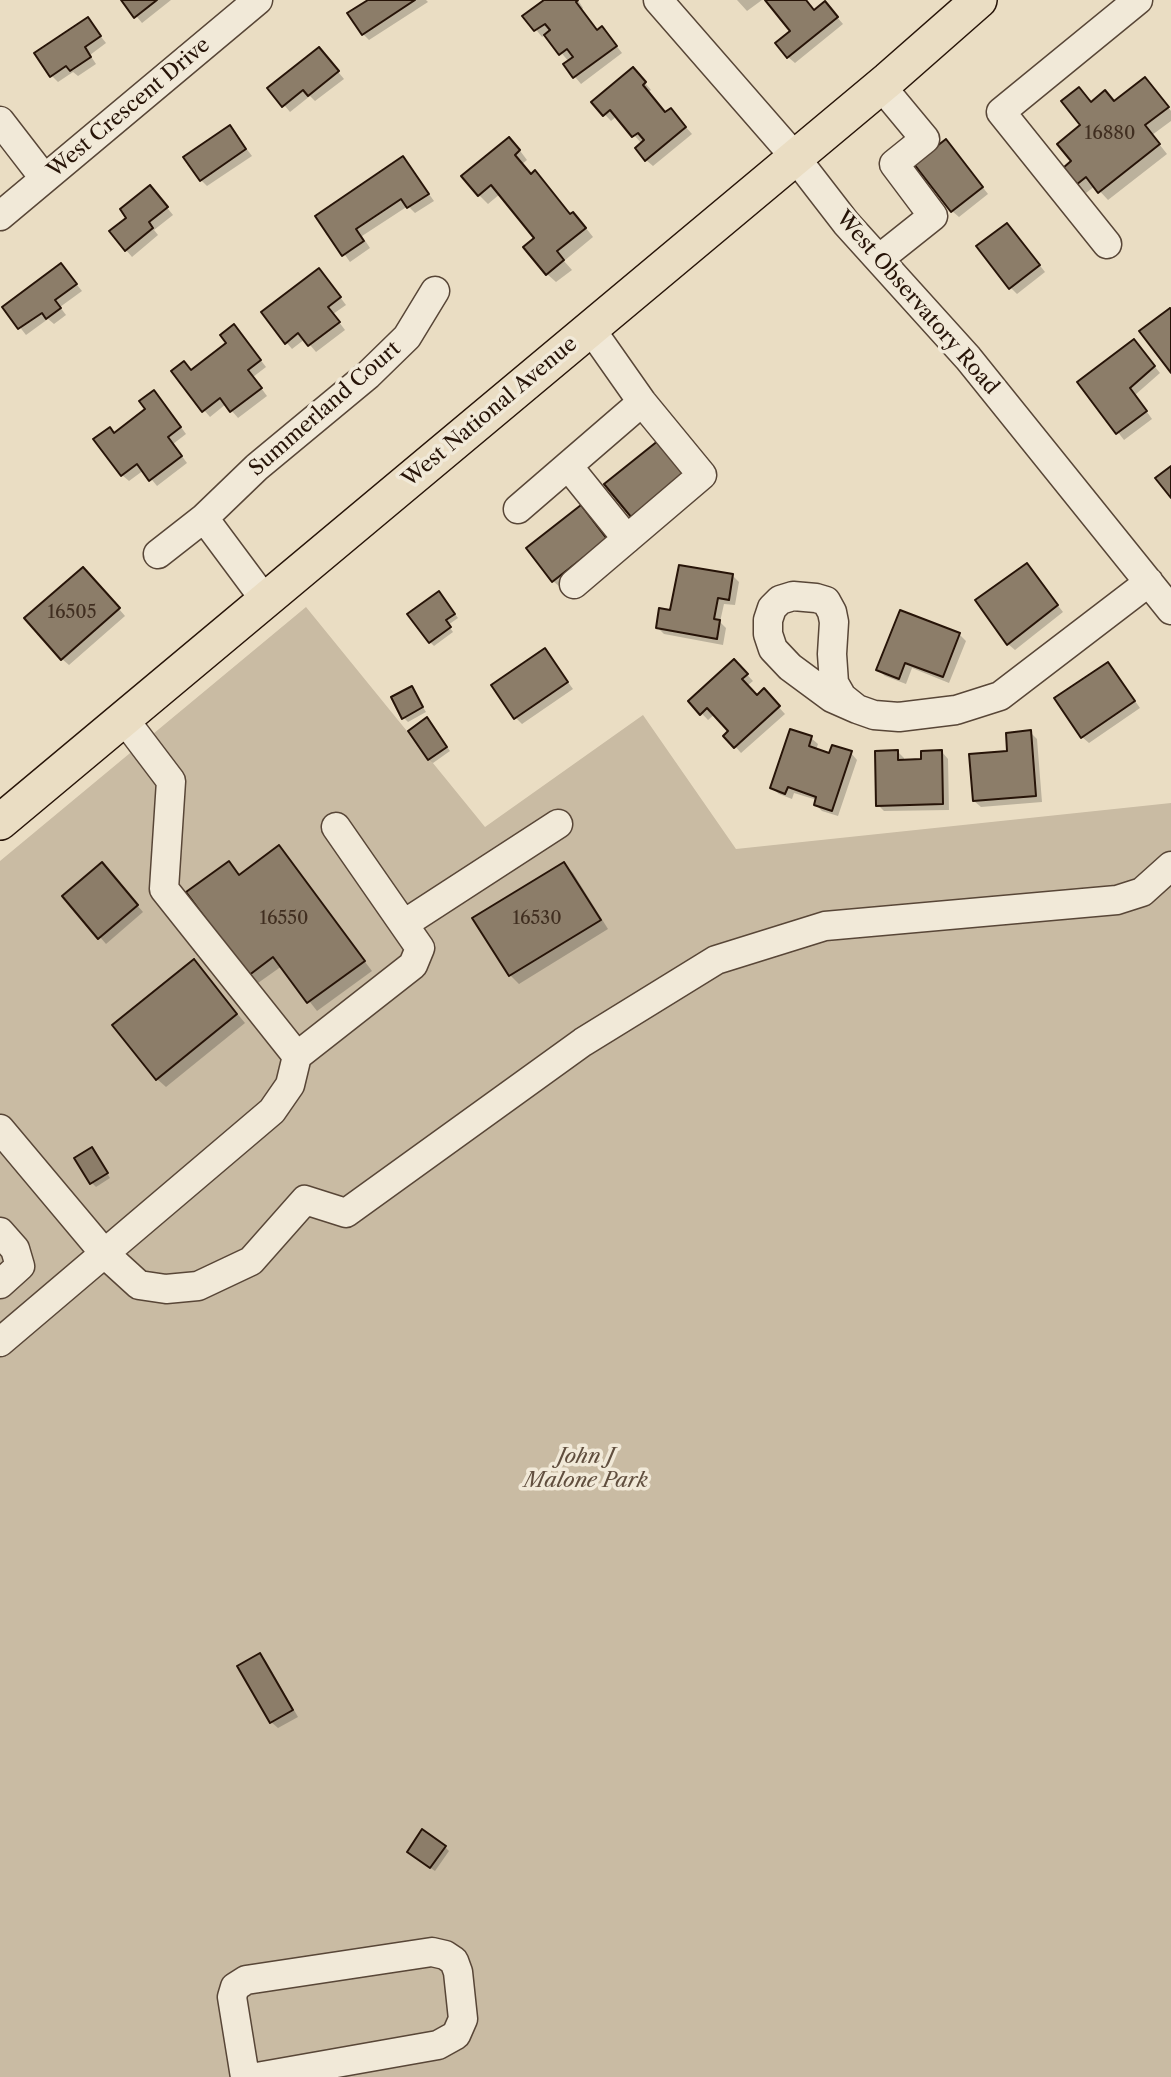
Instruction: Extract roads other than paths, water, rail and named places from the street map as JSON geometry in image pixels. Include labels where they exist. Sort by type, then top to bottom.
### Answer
[{"type":"main road","name":"West National Avenue","points":[[0,822],[881,86],[979,0]]},
{"type":"street","name":"West Crescent Drive","points":[[0,216],[258,0]]},
{"type":"street","name":"West Observatory Road","points":[[658,0],[795,157],[846,223],[968,358],[1171,610]]},
{"type":"street","points":[[1107,244],[1001,112],[1138,0]]},
{"type":"street","points":[[879,259],[933,216],[894,164],[925,139],[881,86]]},
{"type":"street","points":[[0,121],[44,178]]},
{"type":"street","name":"Summerland Court","points":[[158,554],[204,518],[257,467],[368,374],[407,337],[435,291]]},
{"type":"street","points":[[574,584],[702,475],[642,402],[590,328]]},
{"type":"street","points":[[518,509],[642,402]]},
{"type":"street","points":[[568,466],[627,539]]},
{"type":"street","points":[[204,518],[265,600]]},
{"type":"street","points":[[857,709],[874,715],[926,715],[956,710],[1000,695],[1149,582]]},
{"type":"street","points":[[124,719],[171,781],[164,888],[297,1056]]},
{"type":"street","points":[[404,924],[558,824]]},
{"type":"street","points":[[0,1342],[272,1111],[290,1085],[297,1056],[413,965],[420,948],[336,827]]},
{"type":"street","points":[[0,1129],[104,1254],[139,1285],[166,1289],[198,1286],[251,1261],[305,1200],[346,1213],[583,1042],[716,960],[825,926],[1117,900],[1142,892],[1171,866]]},
{"type":"street","points":[[0,1232],[15,1249],[20,1266],[0,1284]]},
{"type":"street","points":[[245,2077],[232,1997],[234,1987],[246,1980],[432,1952],[445,1955],[454,1961],[458,1972],[463,2019],[456,2035],[438,2045],[257,2077]]},
{"type":"park label","name":"John J Malone Park","points":[[586,1469]]}]
